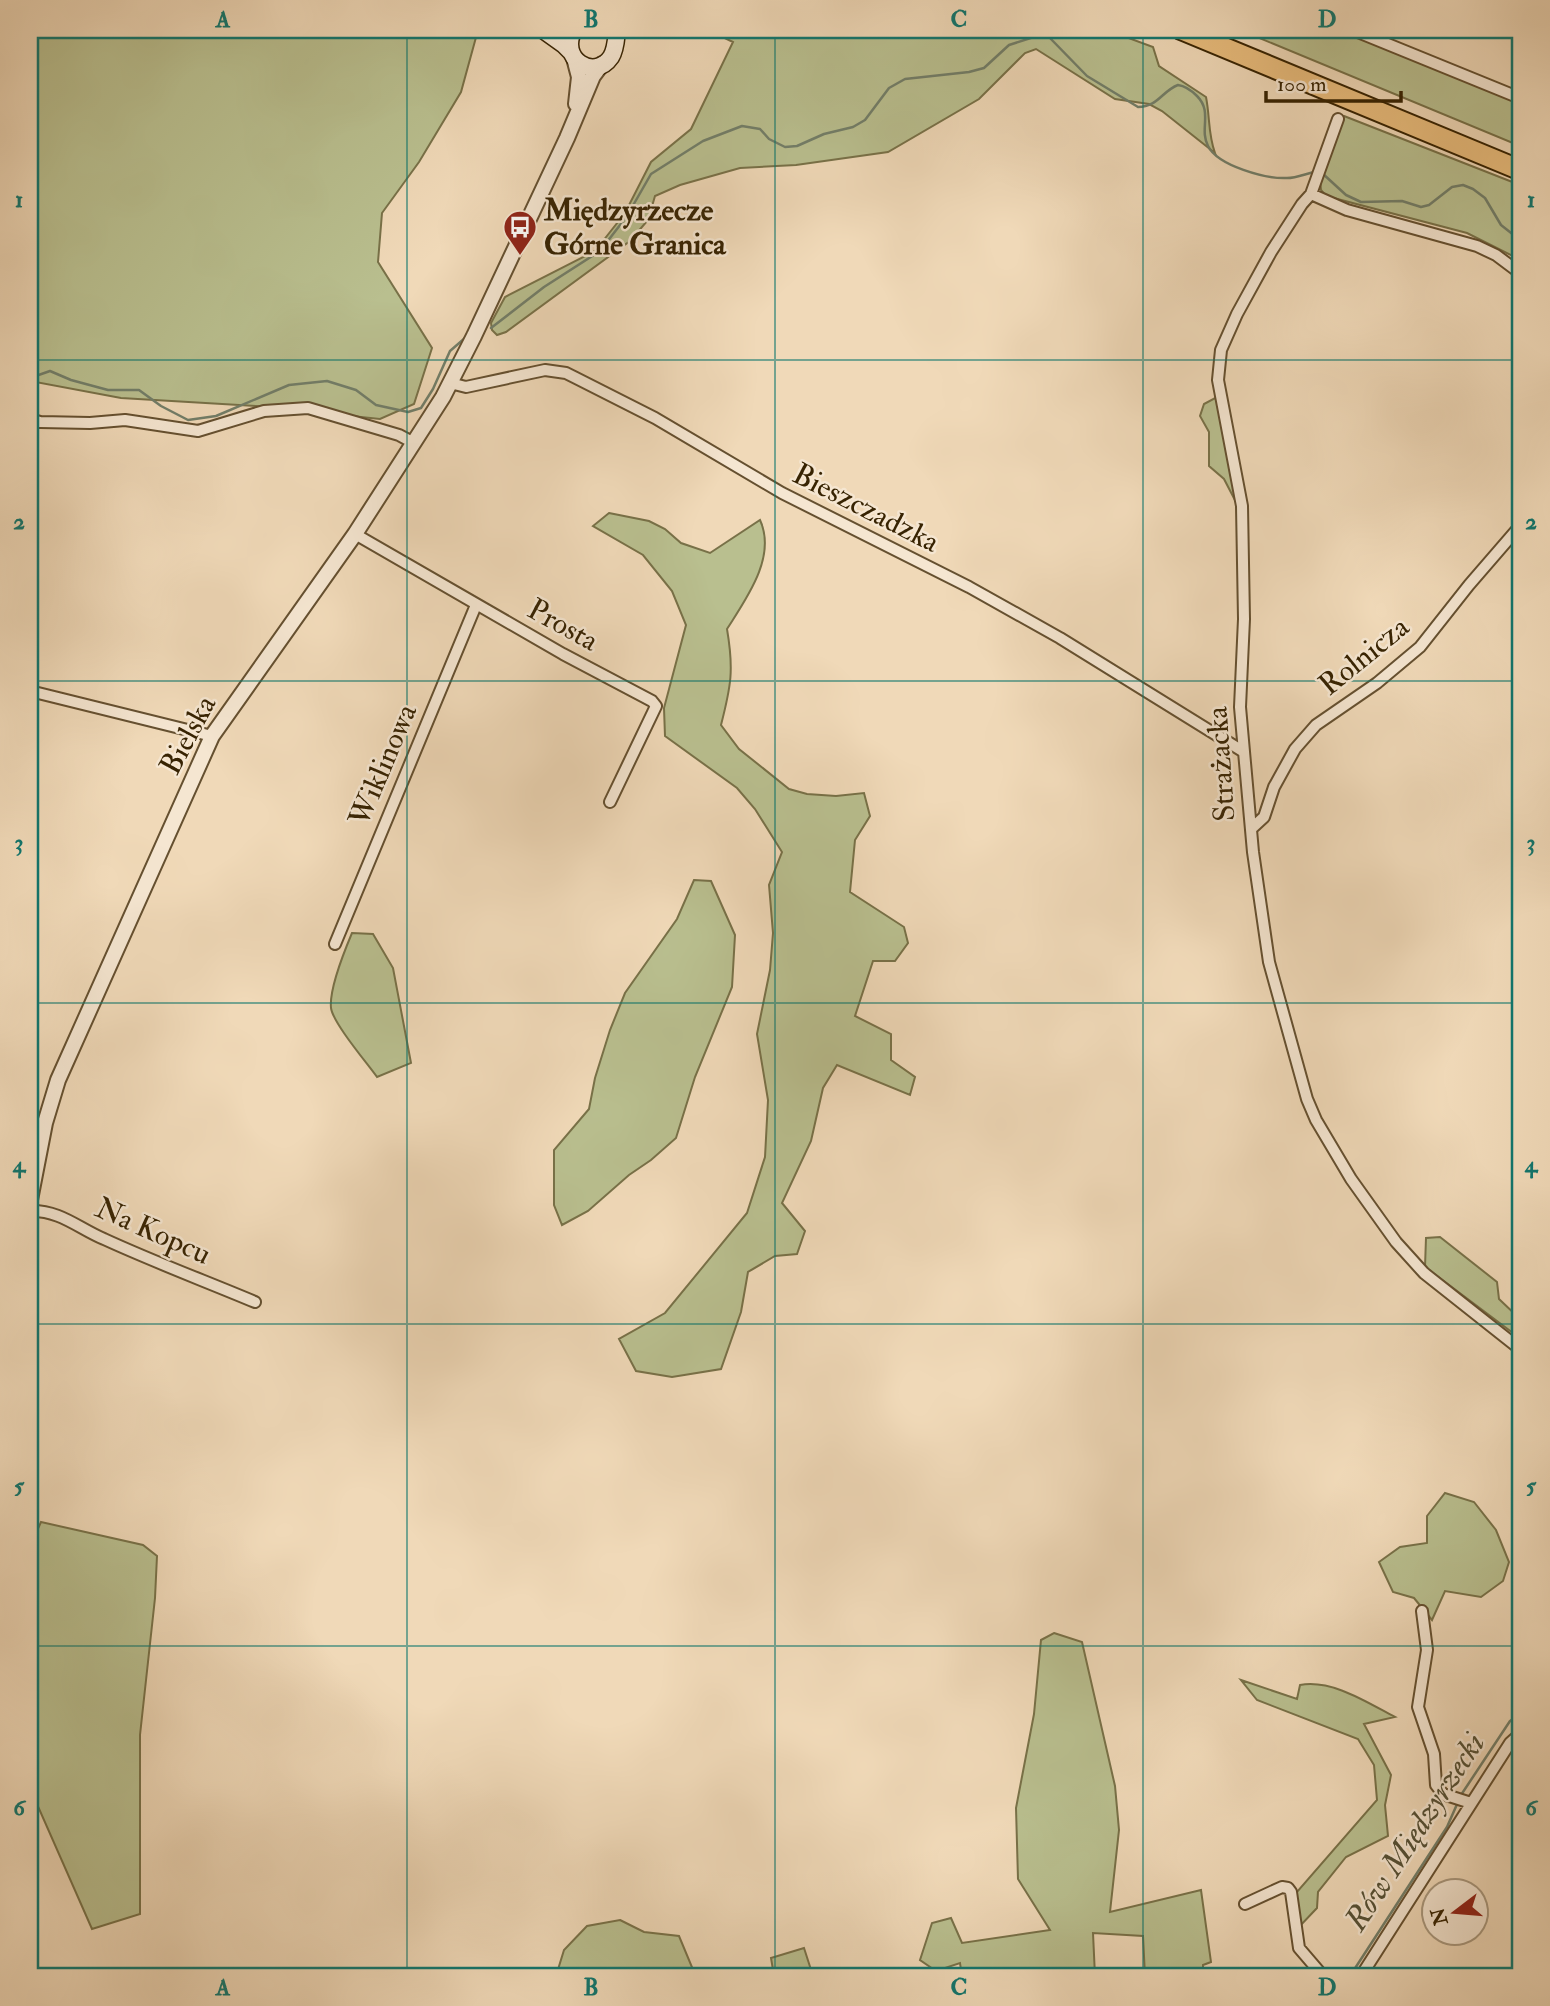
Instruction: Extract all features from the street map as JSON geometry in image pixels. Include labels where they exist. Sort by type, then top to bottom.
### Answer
[{"type":"highway","points":[[1182,30],[1520,170]]},
{"type":"highway","points":[[1216,30],[1520,156]]},
{"type":"main road","points":[[543,30],[586,66],[602,64],[611,57],[614,34]]},
{"type":"main road","points":[[572,55],[570,39],[574,30]]},
{"type":"street","points":[[1353,30],[1520,98]]},
{"type":"street","points":[[572,55],[579,78],[572,126]]},
{"type":"street","points":[[572,126],[593,76],[602,64]]},
{"type":"street","name":"Strażacka","points":[[1338,119],[1311,194],[1271,252],[1237,314],[1221,350],[1218,380],[1242,506],[1244,619],[1240,707],[1251,829],[1269,962],[1307,1098],[1316,1120],[1352,1179],[1396,1242],[1424,1273],[1520,1349]]},
{"type":"street","name":"Bielska","points":[[30,1200],[45,1123],[58,1080],[212,736],[355,534],[450,383],[572,126]]},
{"type":"street","points":[[1311,194],[1347,210],[1476,246],[1496,255],[1520,273]]},
{"type":"street","name":"Bieszczadzka","points":[[450,383],[466,387],[545,370],[566,373],[655,418],[782,493],[1003,606],[1060,638],[1244,752]]},
{"type":"street","points":[[30,419],[40,422],[90,423],[125,420],[198,431],[264,411],[308,408],[389,432],[414,443]]},
{"type":"street","name":"Rolnicza","points":[[1251,829],[1264,817],[1274,787],[1295,749],[1316,725],[1377,683],[1420,647],[1468,585],[1520,526]]},
{"type":"street","name":"Prosta","points":[[355,534],[476,605],[652,701],[656,706],[610,802]]},
{"type":"street","name":"Wiklinowa","points":[[335,944],[476,605]]},
{"type":"street","points":[[30,691],[212,736]]},
{"type":"street","name":"Na Kopcu","points":[[30,1210],[44,1210],[69,1218],[101,1238],[255,1302]]},
{"type":"street","points":[[1422,1611],[1427,1650],[1418,1707],[1434,1754],[1436,1785],[1443,1794],[1468,1802]]},
{"type":"street","points":[[1362,1976],[1468,1802],[1510,1742],[1520,1734]]},
{"type":"street","points":[[1245,1904],[1282,1887],[1289,1888],[1298,1948],[1323,1976]]},
{"type":"green space","points":[[30,30],[478,30],[461,92],[419,162],[382,213],[378,262],[432,348],[414,404],[380,419],[256,406],[121,398],[30,381]]},
{"type":"green space","points":[[708,30],[1107,30],[1153,47],[1159,66],[1206,97],[1215,153],[1162,111],[1149,104],[1115,99],[1036,49],[1025,53],[979,99],[888,152],[796,165],[740,168],[680,185],[655,196],[648,220],[630,241],[506,332],[497,335],[492,330],[491,323],[505,297],[595,251],[625,213],[651,162],[691,129],[733,42]]},
{"type":"green space","points":[[1240,30],[1342,30],[1520,101],[1520,146]]},
{"type":"green space","points":[[1344,116],[1520,185],[1520,262],[1467,233],[1326,196],[1321,190],[1320,180],[1341,118]]},
{"type":"green space","points":[[1217,397],[1238,506],[1224,479],[1209,466],[1209,432],[1200,416],[1204,404]]},
{"type":"green space","points":[[609,513],[649,521],[665,529],[681,543],[710,553],[760,520],[765,548],[762,563],[750,591],[727,629],[730,678],[721,725],[739,749],[789,789],[807,794],[836,796],[864,793],[870,816],[855,840],[850,892],[904,927],[908,943],[895,961],[873,961],[855,1016],[891,1034],[891,1060],[915,1077],[910,1095],[837,1065],[823,1088],[811,1141],[782,1203],[805,1231],[797,1254],[775,1256],[748,1272],[741,1312],[721,1369],[672,1377],[636,1371],[619,1339],[665,1313],[747,1213],[765,1157],[768,1100],[757,1034],[770,970],[773,933],[769,885],[782,852],[755,809],[737,788],[665,736],[664,708],[686,625],[672,591],[643,555],[593,526]]},
{"type":"green space","points":[[694,880],[711,881],[735,935],[732,987],[695,1077],[676,1138],[588,1211],[562,1225],[554,1205],[554,1150],[589,1109],[595,1078],[625,993],[677,919]]},
{"type":"green space","points":[[352,933],[373,934],[393,968],[411,1063],[377,1077],[344,1033],[331,1008],[335,980]]},
{"type":"green space","points":[[1440,1237],[1497,1282],[1499,1299],[1520,1319],[1520,1336],[1425,1267],[1426,1238]]},
{"type":"green space","points":[[1445,1493],[1474,1502],[1496,1530],[1509,1562],[1503,1581],[1481,1597],[1445,1591],[1432,1620],[1414,1598],[1393,1592],[1379,1562],[1400,1547],[1427,1543],[1427,1516]]},
{"type":"green space","points":[[41,1522],[143,1545],[157,1556],[140,1735],[140,1914],[92,1929],[33,1795],[30,1795],[30,1529],[37,1531]]},
{"type":"green space","points":[[1054,1633],[1082,1642],[1115,1786],[1119,1830],[1110,1912],[1201,1890],[1211,1962],[1203,1965],[1203,1976],[1145,1976],[1143,1936],[1093,1933],[1095,1976],[962,1976],[960,1963],[936,1971],[920,1960],[932,1923],[951,1918],[962,1943],[1050,1930],[1018,1879],[1016,1808],[1034,1714],[1041,1640]]},
{"type":"green space","points":[[1241,1680],[1297,1699],[1300,1685],[1325,1686],[1362,1699],[1395,1717],[1364,1724],[1391,1775],[1385,1805],[1388,1836],[1346,1857],[1318,1892],[1317,1908],[1299,1927],[1296,1893],[1377,1800],[1374,1765],[1358,1739],[1257,1700]]},
{"type":"green space","points":[[620,1920],[644,1932],[679,1936],[694,1972],[690,1976],[556,1976],[564,1950],[587,1926]]},
{"type":"green space","points":[[804,1948],[813,1976],[774,1976],[771,1958]]},
{"type":"waterway","points":[[491,328],[544,287],[600,251],[627,216],[651,174],[703,141],[742,126],[760,129],[769,139],[785,147],[797,146],[824,134],[853,127],[865,120],[889,88],[905,79],[984,68],[1009,45],[1037,36],[1048,36],[1087,76],[1138,107],[1155,102],[1178,85],[1184,86],[1202,102],[1208,146],[1213,153],[1232,165],[1255,174],[1278,178],[1314,172]]},
{"type":"waterway","points":[[1322,173],[1346,195],[1361,202],[1402,201],[1421,207],[1429,205],[1452,187],[1463,185],[1485,198],[1501,225],[1520,240]]},
{"type":"waterway","points":[[30,378],[50,371],[108,390],[139,390],[161,406],[188,420],[216,416],[289,385],[327,381],[356,390],[376,405],[408,412],[421,408],[450,351],[465,338]]},
{"type":"waterway","name":"Rów Międzyrzecki","points":[[1461,1795],[1510,1721],[1520,1714]]},
{"type":"waterway","name":"Rów Międzyrzecki","points":[[1350,1976],[1447,1827],[1458,1802]]},
{"type":"place","name":"Międzyrzecze Górne Granica","points":[[520,257]]}]
